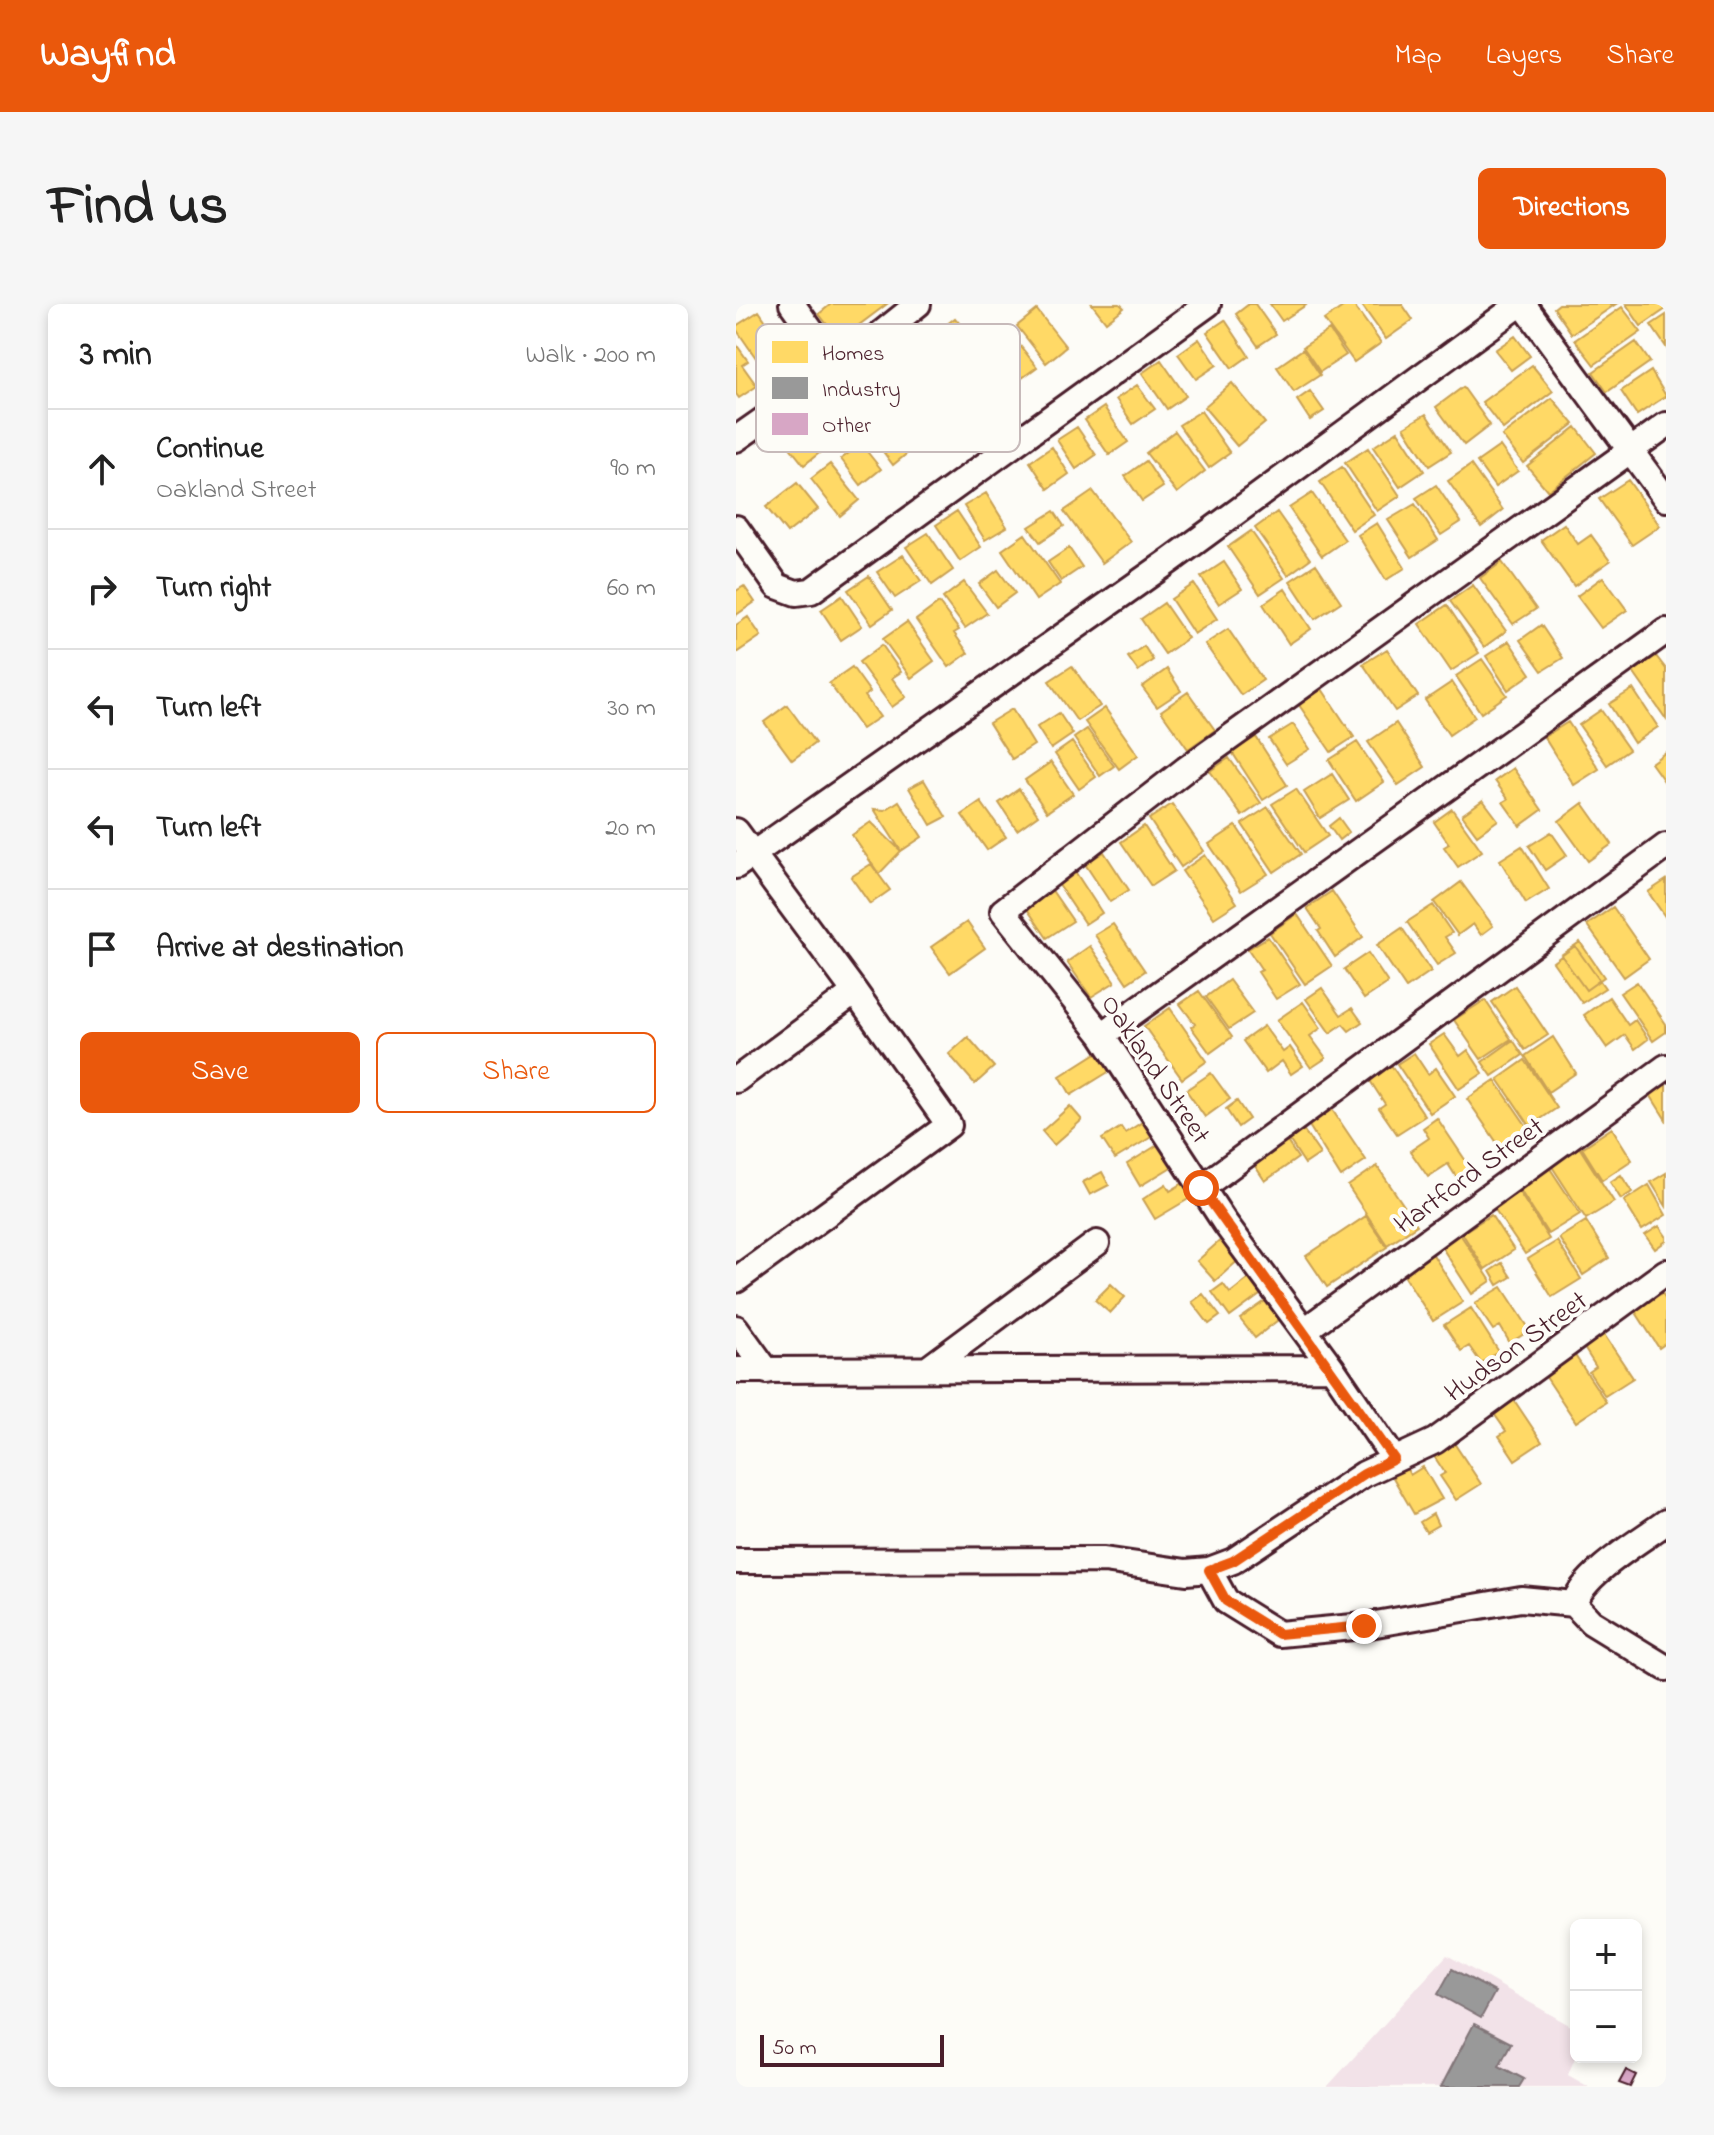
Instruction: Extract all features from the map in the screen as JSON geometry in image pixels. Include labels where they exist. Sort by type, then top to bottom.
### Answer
[{"type":"street","points":[[792,304],[806,324]]},
{"type":"street","points":[[893,324],[918,304]]},
{"type":"street","points":[[1020,440],[1208,304]]},
{"type":"street","points":[[744,860],[1171,560],[1522,304],[1666,499]]},
{"type":"street","points":[[736,439],[756,425]]},
{"type":"street","points":[[1629,451],[1666,425]]},
{"type":"street","name":"Oakland Street","points":[[1394,1459],[1201,1188],[1102,1035],[1003,911],[1186,769],[1629,451]]},
{"type":"street","points":[[736,528],[777,586],[796,593],[811,591],[1003,452]]},
{"type":"street","points":[[1102,1035],[1666,631]]},
{"type":"street","points":[[736,831],[744,860],[855,992],[949,1125],[736,1280]]},
{"type":"street","points":[[1201,1188],[1666,846]]},
{"type":"street","points":[[736,1080],[855,992]]},
{"type":"street","name":"Hartford Street","points":[[1305,1330],[1666,1067]]},
{"type":"street","points":[[929,1368],[1097,1243]]},
{"type":"street","name":"Hudson Street","points":[[1209,1570],[1233,1561],[1364,1474],[1435,1441],[1666,1272]]},
{"type":"street","points":[[736,1328],[767,1371]]},
{"type":"street","points":[[736,1370],[1332,1368]]},
{"type":"street","points":[[1574,1604],[1577,1594],[1593,1576],[1666,1522]]},
{"type":"street","points":[[736,1561],[1104,1560],[1186,1572],[1209,1570],[1226,1601],[1279,1634],[1364,1626],[1521,1599],[1574,1604],[1591,1622],[1666,1668]]},
{"type":"shaded area","points":[[1447,1955],[1570,2026],[1570,2063],[1573,2063],[1568,2075],[1589,2087],[1327,2087]]},
{"type":"building: Homes","points":[[831,304],[887,304],[860,324],[827,324],[819,314]]},
{"type":"building: Homes","points":[[1092,304],[1120,304],[1124,308],[1106,322]]},
{"type":"building: Homes","points":[[1249,304],[1255,304],[1276,334],[1258,346],[1236,314]]},
{"type":"building: Homes","points":[[1270,304],[1305,304],[1306,305],[1282,321]]},
{"type":"building: Homes","points":[[1347,304],[1353,304],[1381,343],[1354,362],[1324,320]]},
{"type":"building: Homes","points":[[1361,304],[1402,304],[1413,320],[1386,339]]},
{"type":"building: Homes","points":[[1559,304],[1616,304],[1572,334],[1554,308]]},
{"type":"building: Homes","points":[[1626,304],[1666,304],[1666,309],[1641,326]]},
{"type":"building: Homes","points":[[1622,307],[1641,332],[1594,365],[1575,340]]},
{"type":"building: Homes","points":[[1037,310],[1066,347],[1046,363],[1020,330],[1020,324]]},
{"type":"building: Homes","points":[[759,311],[768,324],[756,324],[756,358],[736,329]]},
{"type":"building: Homes","points":[[1666,315],[1666,347],[1651,325]]},
{"type":"building: Homes","points":[[1225,320],[1249,356],[1232,368],[1207,332]]},
{"type":"building: Homes","points":[[1329,330],[1346,355],[1320,372],[1303,347]]},
{"type":"building: Homes","points":[[1515,336],[1530,356],[1511,370],[1495,350]]},
{"type":"building: Homes","points":[[1199,339],[1217,365],[1196,379],[1178,354]]},
{"type":"building: Homes","points":[[1636,342],[1650,362],[1607,392],[1593,372]]},
{"type":"building: Homes","points":[[736,344],[748,361],[742,365],[756,387],[739,398],[736,394]]},
{"type":"building: Homes","points":[[1020,346],[1037,367],[1022,378],[1020,375]]},
{"type":"building: Homes","points":[[1303,349],[1320,375],[1294,392],[1277,367]]},
{"type":"building: Homes","points":[[1161,360],[1186,396],[1167,409],[1142,373]]},
{"type":"building: Homes","points":[[1532,365],[1553,391],[1503,429],[1482,402]]},
{"type":"building: Homes","points":[[1651,371],[1666,396],[1637,415],[1621,391]]},
{"type":"building: Homes","points":[[1232,383],[1265,423],[1237,446],[1204,407]]},
{"type":"building: Homes","points":[[1137,385],[1155,409],[1133,424],[1116,399]]},
{"type":"building: Homes","points":[[1463,387],[1490,425],[1464,445],[1436,407]]},
{"type":"building: Homes","points":[[1310,391],[1324,411],[1310,420],[1297,400]]},
{"type":"building: Homes","points":[[1552,398],[1574,424],[1523,463],[1502,436]]},
{"type":"building: Homes","points":[[1104,407],[1128,442],[1109,455],[1085,420]]},
{"type":"building: Homes","points":[[1201,411],[1230,453],[1209,468],[1179,425]]},
{"type":"building: Homes","points":[[1426,414],[1451,452],[1429,466],[1404,427]]},
{"type":"building: Homes","points":[[1077,427],[1096,455],[1076,469],[1057,440]]},
{"type":"building: Homes","points":[[1576,427],[1596,453],[1548,491],[1527,466]]},
{"type":"building: Homes","points":[[1175,431],[1205,471],[1177,493],[1146,453]]},
{"type":"building: Homes","points":[[1398,431],[1424,471],[1400,487],[1373,447]]},
{"type":"building: Homes","points":[[1500,446],[1518,471],[1495,487],[1477,462]]},
{"type":"building: Homes","points":[[1052,447],[1069,474],[1048,489],[1030,462]]},
{"type":"building: Homes","points":[[1368,448],[1400,496],[1377,511],[1345,463]]},
{"type":"building: Homes","points":[[794,452],[820,452],[804,465]]},
{"type":"building: Homes","points":[[850,452],[867,452],[881,469],[861,485],[841,459]]},
{"type":"building: Homes","points":[[883,452],[909,452],[893,465]]},
{"type":"building: Homes","points":[[1146,461],[1163,487],[1142,501],[1125,476]]},
{"type":"building: Homes","points":[[830,464],[859,500],[840,516],[811,479]]},
{"type":"building: Homes","points":[[1471,465],[1503,510],[1481,527],[1448,481]]},
{"type":"building: Homes","points":[[1342,467],[1374,515],[1352,530],[1320,482]]},
{"type":"building: Homes","points":[[1628,480],[1660,526],[1632,545],[1599,499]]},
{"type":"building: Homes","points":[[797,483],[818,509],[787,533],[766,507]]},
{"type":"building: Homes","points":[[1436,485],[1461,522],[1441,535],[1416,498]]},
{"type":"building: Homes","points":[[1093,491],[1131,542],[1102,563],[1064,511]]},
{"type":"building: Homes","points":[[986,493],[1007,527],[985,540],[964,506]]},
{"type":"building: Homes","points":[[1312,493],[1345,540],[1322,556],[1289,508]]},
{"type":"building: Homes","points":[[1415,504],[1438,540],[1412,557],[1388,520]]},
{"type":"building: Homes","points":[[957,511],[981,547],[960,561],[936,525]]},
{"type":"building: Homes","points":[[1054,511],[1064,526],[1040,542],[1029,527]]},
{"type":"building: Homes","points":[[1277,512],[1310,559],[1288,575],[1255,528]]},
{"type":"building: Homes","points":[[1377,523],[1405,568],[1386,580],[1358,535]]},
{"type":"building: Homes","points":[[1564,524],[1578,544],[1591,535],[1610,561],[1574,586],[1541,540]]},
{"type":"building: Homes","points":[[1251,531],[1284,578],[1260,594],[1228,547]]},
{"type":"building: Homes","points":[[928,533],[953,570],[932,585],[906,547]]},
{"type":"building: Homes","points":[[1025,534],[1060,584],[1036,600],[1002,550]]},
{"type":"building: Homes","points":[[1069,548],[1082,567],[1061,581],[1048,562]]},
{"type":"building: Homes","points":[[903,555],[921,581],[895,598],[877,572]]},
{"type":"building: Homes","points":[[1224,562],[1242,589],[1219,604],[1201,577]]},
{"type":"building: Homes","points":[[1502,562],[1536,609],[1513,624],[1480,578]]},
{"type":"building: Homes","points":[[1316,564],[1341,602],[1315,619],[1290,581]]},
{"type":"building: Homes","points":[[998,570],[1015,593],[996,607],[979,584]]},
{"type":"building: Homes","points":[[869,576],[892,610],[872,624],[848,590]]},
{"type":"building: Homes","points":[[1603,577],[1627,610],[1601,628],[1577,596]]},
{"type":"building: Homes","points":[[964,582],[987,613],[965,628],[943,598]]},
{"type":"building: Homes","points":[[1194,584],[1217,619],[1194,634],[1171,599]]},
{"type":"building: Homes","points":[[1473,585],[1506,631],[1484,647],[1450,601]]},
{"type":"building: Homes","points":[[744,586],[755,602],[736,615],[736,591]]},
{"type":"building: Homes","points":[[1285,589],[1311,629],[1289,644],[1263,604]]},
{"type":"building: Homes","points":[[842,596],[862,626],[841,640],[821,610]]},
{"type":"building: Homes","points":[[939,603],[959,630],[954,633],[968,653],[949,667],[916,620]]},
{"type":"building: Homes","points":[[1164,603],[1188,638],[1165,654],[1141,619]]},
{"type":"building: Homes","points":[[1447,605],[1479,653],[1451,671],[1419,624]]},
{"type":"building: Homes","points":[[748,617],[761,636],[736,653],[736,625]]},
{"type":"building: Homes","points":[[907,622],[934,661],[911,678],[883,639]]},
{"type":"building: Homes","points":[[1541,625],[1563,658],[1542,671],[1520,640]]},
{"type":"building: Homes","points":[[1228,629],[1263,680],[1241,695],[1205,644]]},
{"type":"building: Homes","points":[[1509,641],[1531,674],[1508,690],[1486,656]]},
{"type":"building: Homes","points":[[882,645],[901,672],[892,678],[906,697],[892,707],[859,662]]},
{"type":"building: Homes","points":[[1144,646],[1153,660],[1138,671],[1128,657]]},
{"type":"building: Homes","points":[[1387,649],[1418,696],[1395,711],[1363,664]]},
{"type":"building: Homes","points":[[1656,656],[1666,669],[1666,719],[1633,672]]},
{"type":"building: Homes","points":[[1482,659],[1507,695],[1481,713],[1456,676]]},
{"type":"building: Homes","points":[[1072,666],[1100,706],[1077,721],[1049,681]]},
{"type":"building: Homes","points":[[852,667],[870,692],[865,696],[880,717],[862,729],[829,683]]},
{"type":"building: Homes","points":[[1167,669],[1181,691],[1157,707],[1142,687]]},
{"type":"building: Homes","points":[[1452,682],[1475,717],[1449,735],[1425,700]]},
{"type":"building: Homes","points":[[1322,689],[1354,737],[1331,752],[1299,705]]},
{"type":"building: Homes","points":[[1633,689],[1658,727],[1634,743],[1609,704]]},
{"type":"building: Homes","points":[[1188,692],[1215,730],[1188,749],[1161,711]]},
{"type":"building: Homes","points":[[787,705],[815,743],[792,760],[764,722]]},
{"type":"building: Homes","points":[[1105,708],[1138,755],[1119,769],[1085,722]]},
{"type":"building: Homes","points":[[1012,709],[1034,745],[1012,759],[989,723]]},
{"type":"building: Homes","points":[[1601,710],[1629,750],[1607,765],[1579,725]]},
{"type":"building: Homes","points":[[1059,713],[1073,734],[1051,749],[1037,727]]},
{"type":"building: Homes","points":[[1568,722],[1599,769],[1574,785],[1544,737]]},
{"type":"building: Homes","points":[[1396,723],[1425,767],[1398,785],[1368,742]]},
{"type":"building: Homes","points":[[1293,724],[1310,749],[1286,764],[1269,739]]},
{"type":"building: Homes","points":[[1087,729],[1114,766],[1100,776],[1074,738]]},
{"type":"building: Homes","points":[[1256,737],[1287,785],[1263,800],[1232,752]]},
{"type":"building: Homes","points":[[1072,742],[1096,777],[1079,789],[1055,754]]},
{"type":"building: Homes","points":[[1357,742],[1384,782],[1356,801],[1329,760]]},
{"type":"building: Homes","points":[[1666,752],[1666,784],[1651,763]]},
{"type":"building: Homes","points":[[1229,758],[1261,803],[1242,816],[1210,771]]},
{"type":"building: Homes","points":[[1051,762],[1073,794],[1047,812],[1025,780]]},
{"type":"building: Homes","points":[[1513,768],[1542,810],[1520,826],[1503,802],[1508,799],[1495,781]]},
{"type":"building: Homes","points":[[1332,774],[1349,800],[1320,818],[1304,792]]},
{"type":"building: Homes","points":[[924,780],[946,817],[931,825],[909,788]]},
{"type":"building: Homes","points":[[1019,789],[1038,815],[1017,830],[999,803]]},
{"type":"building: Homes","points":[[1296,789],[1328,836],[1304,852],[1272,804]]},
{"type":"building: Homes","points":[[1483,800],[1498,820],[1477,835],[1462,815]]},
{"type":"building: Homes","points":[[899,801],[922,837],[901,851],[874,809],[885,810]]},
{"type":"building: Homes","points":[[981,802],[1006,837],[987,850],[962,815]]},
{"type":"building: Homes","points":[[1583,803],[1612,844],[1588,861],[1559,821]]},
{"type":"building: Homes","points":[[1172,804],[1204,851],[1181,867],[1149,819]]},
{"type":"building: Homes","points":[[1268,807],[1301,854],[1274,872],[1242,824]]},
{"type":"building: Homes","points":[[1452,809],[1482,851],[1458,867],[1444,847],[1449,844],[1434,822]]},
{"type":"building: Homes","points":[[1339,818],[1349,832],[1339,840],[1329,826]]},
{"type":"building: Homes","points":[[871,822],[901,851],[879,874],[852,835]]},
{"type":"building: Homes","points":[[1144,826],[1174,871],[1151,886],[1121,842]]},
{"type":"building: Homes","points":[[1236,826],[1268,874],[1241,891],[1209,844]]},
{"type":"building: Homes","points":[[1551,832],[1567,855],[1545,870],[1529,846]]},
{"type":"building: Homes","points":[[1522,846],[1549,889],[1526,903],[1500,860]]},
{"type":"building: Homes","points":[[1104,852],[1129,890],[1110,902],[1085,864]]},
{"type":"building: Homes","points":[[1205,855],[1237,903],[1214,918],[1182,871]]},
{"type":"building: Homes","points":[[871,864],[890,890],[870,904],[851,877]]},
{"type":"building: Homes","points":[[1076,873],[1102,913],[1085,924],[1059,885]]},
{"type":"building: Homes","points":[[1666,880],[1666,918],[1648,892]]},
{"type":"building: Homes","points":[[1461,882],[1493,926],[1481,935],[1473,924],[1458,935],[1434,902]]},
{"type":"building: Homes","points":[[1051,889],[1073,921],[1047,938],[1025,906]]},
{"type":"building: Homes","points":[[1332,891],[1363,937],[1335,957],[1307,908]]},
{"type":"building: Homes","points":[[1433,905],[1452,933],[1445,937],[1456,953],[1437,965],[1407,922]]},
{"type":"building: Homes","points":[[1613,907],[1649,959],[1624,977],[1587,925]]},
{"type":"building: Homes","points":[[1297,914],[1332,966],[1305,984],[1270,933]]},
{"type":"building: Homes","points":[[967,922],[985,948],[950,973],[931,947]]},
{"type":"building: Homes","points":[[1113,924],[1145,971],[1127,983],[1095,935]]},
{"type":"building: Homes","points":[[1402,928],[1431,971],[1406,988],[1377,945]]},
{"type":"building: Homes","points":[[1268,937],[1300,984],[1276,999],[1258,972],[1262,970],[1248,949]]},
{"type":"building: Homes","points":[[1580,942],[1604,977],[1586,990],[1561,955]]},
{"type":"building: Homes","points":[[1090,946],[1115,982],[1091,997],[1067,962]]},
{"type":"building: Homes","points":[[1575,946],[1605,988],[1582,1003],[1553,962]]},
{"type":"building: Homes","points":[[1368,953],[1388,983],[1364,999],[1344,969]]},
{"type":"building: Homes","points":[[1229,980],[1253,1013],[1229,1029],[1206,997]]},
{"type":"building: Homes","points":[[1637,982],[1666,1024],[1666,1032],[1653,1041],[1620,993]]},
{"type":"building: Homes","points":[[1515,986],[1548,1035],[1525,1050],[1492,1002]]},
{"type":"building: Homes","points":[[1322,988],[1341,1015],[1352,1008],[1362,1022],[1349,1031],[1343,1024],[1330,1033],[1306,999]]},
{"type":"building: Homes","points":[[1199,991],[1232,1037],[1210,1053],[1191,1027],[1195,1024],[1180,1004]]},
{"type":"building: Homes","points":[[1609,997],[1628,1025],[1635,1020],[1648,1039],[1635,1049],[1625,1035],[1607,1048],[1584,1015]]},
{"type":"building: Homes","points":[[1485,1000],[1511,1039],[1481,1059],[1454,1020]]},
{"type":"building: Homes","points":[[1303,1002],[1321,1028],[1310,1036],[1326,1058],[1311,1068],[1277,1020]]},
{"type":"building: Homes","points":[[1170,1008],[1207,1061],[1182,1079],[1144,1026]]},
{"type":"building: Homes","points":[[1264,1026],[1283,1052],[1290,1047],[1303,1066],[1291,1074],[1282,1061],[1266,1073],[1243,1041]]},
{"type":"building: Homes","points":[[1444,1034],[1460,1056],[1468,1050],[1483,1073],[1459,1089],[1429,1044]]},
{"type":"building: Homes","points":[[968,1037],[994,1067],[975,1084],[949,1054]]},
{"type":"building: Homes","points":[[1553,1037],[1576,1073],[1548,1092],[1525,1056]]},
{"type":"building: Homes","points":[[1513,1040],[1523,1055],[1492,1076],[1482,1062]]},
{"type":"building: Homes","points":[[1098,1052],[1110,1071],[1071,1095],[1060,1076]]},
{"type":"building: Homes","points":[[1414,1053],[1428,1074],[1436,1068],[1455,1096],[1430,1113],[1397,1064]]},
{"type":"building: Homes","points":[[1525,1060],[1557,1108],[1530,1126],[1498,1079]]},
{"type":"building: Homes","points":[[1391,1065],[1425,1116],[1397,1134],[1379,1108],[1385,1104],[1369,1079]]},
{"type":"building: Homes","points":[[1211,1073],[1230,1099],[1205,1117],[1186,1090]]},
{"type":"building: Homes","points":[[1495,1080],[1528,1128],[1500,1147],[1467,1099]]},
{"type":"building: Homes","points":[[1666,1082],[1666,1120],[1649,1093]]},
{"type":"building: Homes","points":[[1237,1101],[1249,1119],[1238,1127],[1226,1109]]},
{"type":"building: Homes","points":[[1070,1106],[1082,1120],[1054,1145],[1042,1131]]},
{"type":"building: Homes","points":[[1331,1108],[1366,1160],[1341,1177],[1308,1124]]},
{"type":"building: Homes","points":[[1437,1118],[1476,1176],[1462,1186],[1448,1164],[1428,1177],[1410,1151],[1429,1138],[1423,1128]]},
{"type":"building: Homes","points":[[1144,1121],[1153,1136],[1115,1159],[1102,1139],[1121,1127],[1125,1133]]},
{"type":"building: Homes","points":[[1300,1125],[1320,1154],[1305,1164],[1286,1135]]},
{"type":"building: Homes","points":[[1612,1128],[1632,1160],[1602,1180],[1582,1148]]},
{"type":"building: Homes","points":[[1284,1137],[1298,1158],[1265,1181],[1251,1160]]},
{"type":"building: Homes","points":[[1159,1144],[1173,1166],[1140,1186],[1127,1164]]},
{"type":"building: Homes","points":[[1579,1147],[1614,1202],[1586,1219],[1551,1165]]},
{"type":"building: Homes","points":[[1377,1166],[1417,1225],[1387,1245],[1348,1186]]},
{"type":"building: Homes","points":[[1549,1167],[1580,1214],[1548,1234],[1518,1187]]},
{"type":"building: Homes","points":[[1102,1172],[1109,1185],[1090,1195],[1083,1182]]},
{"type":"building: Homes","points":[[1666,1173],[1666,1206],[1651,1182]]},
{"type":"building: Homes","points":[[1621,1175],[1632,1192],[1621,1199],[1610,1182]]},
{"type":"building: Homes","points":[[1188,1180],[1197,1194],[1155,1219],[1143,1199],[1166,1184],[1170,1191]]},
{"type":"building: Homes","points":[[1649,1185],[1666,1215],[1642,1230],[1624,1201]]},
{"type":"building: Homes","points":[[1519,1192],[1549,1239],[1525,1254],[1494,1208]]},
{"type":"building: Homes","points":[[1491,1215],[1514,1250],[1485,1269],[1462,1233]]},
{"type":"building: Homes","points":[[1366,1216],[1387,1247],[1327,1287],[1306,1256]]},
{"type":"building: Homes","points":[[1586,1221],[1609,1258],[1583,1275],[1559,1238]]},
{"type":"building: Homes","points":[[1659,1226],[1666,1241],[1655,1249],[1645,1235]]},
{"type":"building: Homes","points":[[1460,1234],[1491,1281],[1472,1294],[1441,1246]]},
{"type":"building: Homes","points":[[1223,1238],[1241,1258],[1215,1281],[1197,1261]]},
{"type":"building: Homes","points":[[1557,1241],[1581,1279],[1552,1297],[1528,1259]]},
{"type":"building: Homes","points":[[1432,1253],[1463,1302],[1433,1321],[1402,1272]]},
{"type":"building: Homes","points":[[1502,1263],[1511,1277],[1498,1285],[1490,1271]]},
{"type":"building: Homes","points":[[1256,1273],[1268,1289],[1230,1317],[1212,1292],[1223,1284],[1230,1293]]},
{"type":"building: Homes","points":[[1111,1284],[1125,1297],[1110,1313],[1095,1300]]},
{"type":"building: Homes","points":[[1502,1287],[1530,1330],[1510,1343],[1500,1326],[1493,1330],[1475,1303]]},
{"type":"building: Homes","points":[[1662,1293],[1666,1299],[1666,1343],[1659,1348],[1635,1311]]},
{"type":"building: Homes","points":[[1203,1294],[1220,1316],[1209,1324],[1192,1302]]},
{"type":"building: Homes","points":[[1268,1299],[1282,1317],[1255,1338],[1240,1319]]},
{"type":"building: Homes","points":[[1471,1308],[1499,1352],[1481,1363],[1469,1346],[1461,1351],[1444,1325]]},
{"type":"building: Homes","points":[[1601,1330],[1633,1378],[1605,1396],[1589,1372],[1596,1367],[1581,1343]]},
{"type":"building: Homes","points":[[1572,1351],[1606,1402],[1576,1422],[1542,1371]]},
{"type":"building: Homes","points":[[1510,1394],[1542,1442],[1515,1460],[1499,1436],[1506,1431],[1490,1408]]},
{"type":"building: Homes","points":[[1450,1437],[1481,1484],[1456,1500],[1440,1476],[1445,1473],[1430,1450]]},
{"type":"building: Homes","points":[[1405,1465],[1410,1475],[1423,1467],[1442,1499],[1414,1514],[1391,1474]]},
{"type":"building: Homes","points":[[1433,1514],[1438,1525],[1426,1532],[1420,1522]]},
{"type":"building: Industry","points":[[1452,1969],[1495,1992],[1481,2018],[1438,1994]]},
{"type":"building: Industry","points":[[1474,2024],[1511,2043],[1499,2066],[1524,2079],[1519,2087],[1441,2087]]},
{"type":"building: Other","points":[[1626,2070],[1636,2075],[1630,2087],[1619,2083]]},
{"type":"route","points":[[1201,1188],[1394,1459],[1364,1474],[1233,1561],[1209,1570],[1226,1601],[1279,1634],[1364,1626]]}]
